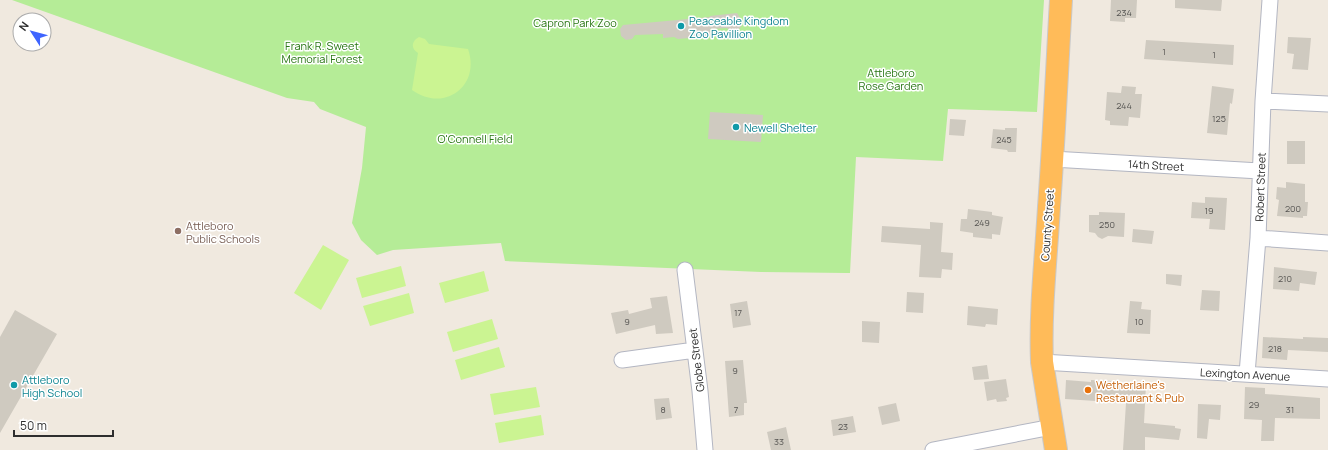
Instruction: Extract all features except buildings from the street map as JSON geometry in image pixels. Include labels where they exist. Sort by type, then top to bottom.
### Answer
[{"type":"highway","name":"County Street","points":[[1056,450],[1042,362],[1043,283],[1061,0]]},
{"type":"street","name":"Robert Street","points":[[1247,374],[1258,238],[1263,101],[1270,0]]},
{"type":"street","points":[[1263,101],[1328,104]]},
{"type":"street","name":"14th Street","points":[[1052,159],[1260,171]]},
{"type":"street","points":[[1258,238],[1328,243]]},
{"type":"street","name":"Globe Street","points":[[685,270],[705,450]]},
{"type":"street","points":[[622,360],[695,350]]},
{"type":"street","name":"Lexington Avenue","points":[[1042,362],[1328,379]]},
{"type":"street","points":[[933,450],[1052,427]]},
{"type":"green space","points":[[12,0],[1044,0],[1037,112],[948,109],[943,161],[856,157],[850,273],[761,272],[505,261],[501,243],[393,250],[377,255],[361,240],[352,223],[362,168],[366,127],[320,109],[314,102],[287,98],[52,14],[52,12],[46,12]]},
{"type":"green space","points":[[419,37],[425,39],[429,44],[468,49],[471,62],[469,74],[464,84],[457,92],[447,97],[436,98],[424,96],[412,90],[418,53],[414,50],[413,45],[414,41]]},
{"type":"green space","points":[[323,245],[349,260],[321,310],[294,293]]},
{"type":"green space","points":[[401,266],[406,286],[362,298],[356,278]]},
{"type":"green space","points":[[484,271],[489,291],[445,303],[439,283]]},
{"type":"green space","points":[[409,293],[414,313],[370,326],[363,306]]},
{"type":"green space","points":[[492,319],[498,339],[453,352],[447,332]]},
{"type":"green space","points":[[499,347],[505,367],[461,380],[455,360]]},
{"type":"green space","points":[[536,387],[540,407],[494,415],[490,394]]},
{"type":"green space","points":[[541,415],[544,435],[499,443],[495,423]]},
{"type":"place","name":"Peaceable Kingdom Zoo Pavillion","points":[[681,26]]},
{"type":"place","name":"Newell Shelter","points":[[736,127]]},
{"type":"place","name":"Attleboro Public Schools","points":[[178,231]]},
{"type":"place","name":"Attleboro High School","points":[[14,385]]},
{"type":"place","name":"Wetherlaine's Restaurant & Pub","points":[[1088,390]]},
{"type":"park label","name":"Capron Park Zoo","points":[[575,22]]},
{"type":"park label","name":"Frank R. Sweet Memorial Forest","points":[[322,51]]},
{"type":"park label","name":"Attleboro Rose Garden","points":[[891,78]]},
{"type":"park label","name":"O'Connell Field","points":[[475,138]]}]
